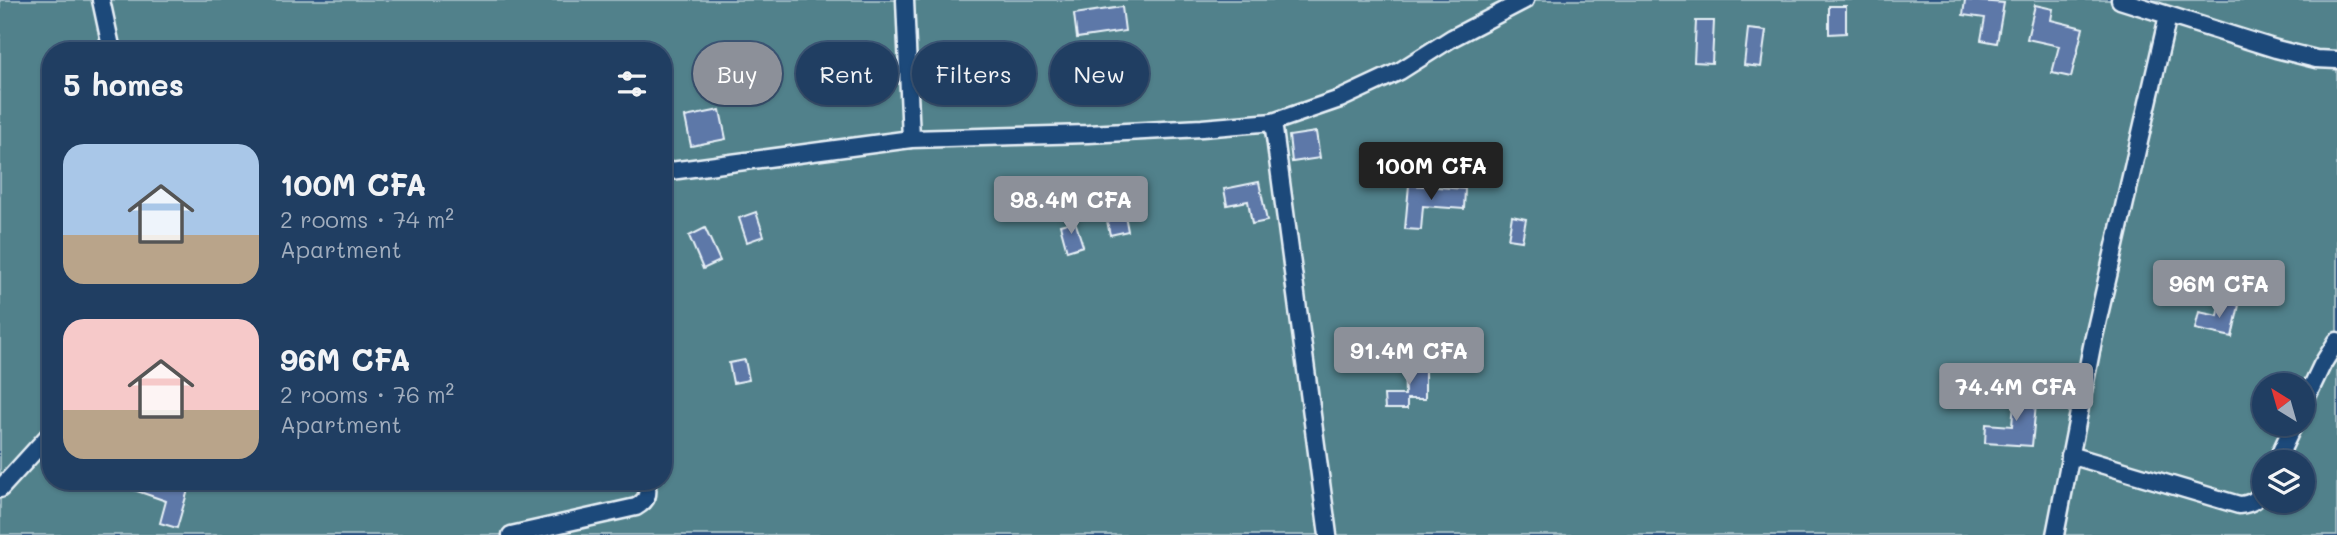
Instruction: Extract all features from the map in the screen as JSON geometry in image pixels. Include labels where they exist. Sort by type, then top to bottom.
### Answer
[{"type":"street","points":[[101,0],[110,42]]},
{"type":"street","points":[[905,0],[911,139]]},
{"type":"street","points":[[672,171],[911,139],[1088,135],[1273,121],[1340,99],[1400,71],[1452,38],[1525,0]]},
{"type":"street","points":[[2120,0],[2276,49],[2316,59],[2337,60]]},
{"type":"street","points":[[2054,535],[2099,316],[2168,16]]},
{"type":"street","points":[[1273,121],[1328,535]]},
{"type":"street","points":[[2315,380],[2337,341]]},
{"type":"street","points":[[0,489],[42,443]]},
{"type":"street","points":[[2070,455],[2239,505],[2252,503]]},
{"type":"street","points":[[511,535],[636,507],[646,501],[648,490]]},
{"type":"green space","points":[[0,0],[2337,0],[2337,535],[0,535]]},
{"type":"building","points":[[1965,0],[2004,3],[1997,43],[1981,40],[1985,18],[1963,15]]},
{"type":"building","points":[[2035,5],[2053,9],[2051,20],[2083,28],[2071,77],[2052,73],[2059,46],[2027,39]]},
{"type":"building","points":[[1829,6],[1846,6],[1846,33],[1829,34]]},
{"type":"building","points":[[1122,7],[1125,31],[1077,38],[1074,14]]},
{"type":"building","points":[[1696,21],[1714,21],[1712,63],[1694,62]]},
{"type":"building","points":[[1748,29],[1766,31],[1761,67],[1744,65]]},
{"type":"building","points":[[720,110],[726,139],[691,146],[685,117]]},
{"type":"building","points":[[1316,132],[1320,158],[1292,162],[1289,136]]},
{"type":"building","points":[[1259,182],[1267,221],[1252,224],[1248,201],[1227,205],[1224,189]]},
{"type":"building","points":[[1409,185],[1465,189],[1464,209],[1423,206],[1421,230],[1405,229]]},
{"type":"building","points":[[1121,194],[1128,231],[1110,235],[1106,216],[1095,218],[1091,201]]},
{"type":"building","points":[[756,212],[764,236],[747,242],[739,218]]},
{"type":"building","points":[[1512,216],[1526,219],[1522,241],[1508,239]]},
{"type":"building","points":[[1075,221],[1083,246],[1067,251],[1060,225]]},
{"type":"building","points":[[705,228],[720,261],[703,269],[689,236]]},
{"type":"building","points":[[2221,301],[2239,305],[2232,337],[2195,329],[2199,312],[2218,316]]},
{"type":"building","points":[[745,360],[749,380],[733,383],[729,363]]},
{"type":"building","points":[[1425,362],[1425,399],[1407,399],[1407,409],[1385,409],[1384,395],[1405,395],[1404,363]]},
{"type":"building","points":[[2015,391],[2037,393],[2032,446],[1985,443],[1986,424],[2012,426]]},
{"type":"building","points":[[134,490],[188,490],[177,528],[160,523],[166,501]]}]
